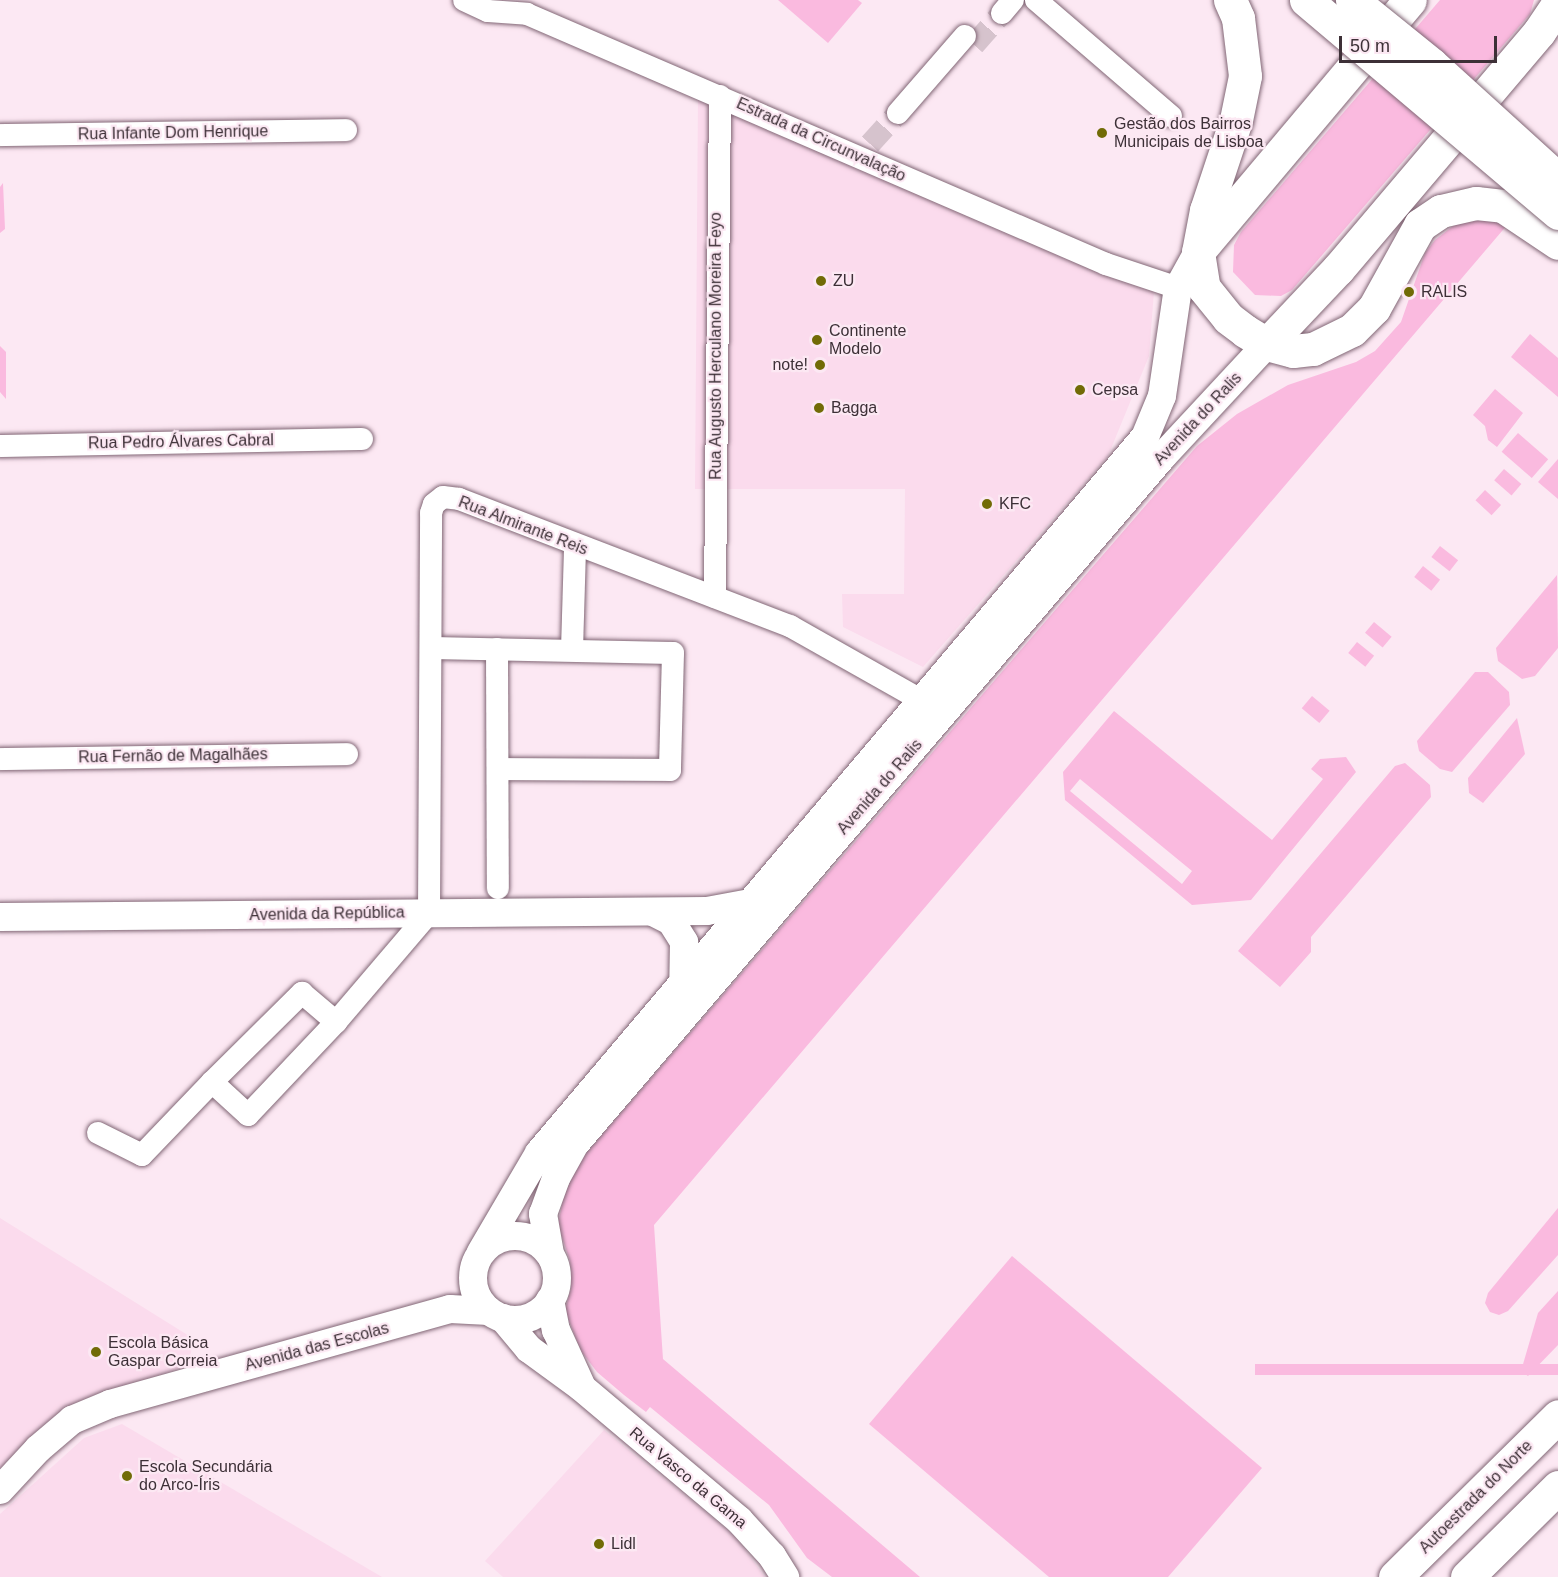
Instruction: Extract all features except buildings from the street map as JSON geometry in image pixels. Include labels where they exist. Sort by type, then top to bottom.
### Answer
[{"type":"highway","points":[[1230,0],[1238,18],[1245,76],[1236,120],[1206,210],[1198,252],[1204,288],[1228,318],[1267,344],[1293,351],[1313,349],[1352,330],[1374,308],[1420,225],[1441,211],[1476,203],[1503,206],[1558,243]]},
{"type":"highway","points":[[1306,0],[1558,213]]},
{"type":"highway","points":[[1352,0],[1431,64],[1558,179]]},
{"type":"highway","points":[[1198,252],[1410,0]]},
{"type":"highway","points":[[1267,344],[1346,260],[1539,32],[1558,4]]},
{"type":"highway","name":"Autoestrada do Norte","points":[[1395,1577],[1558,1416]]},
{"type":"highway","points":[[1467,1577],[1558,1487]]},
{"type":"street","name":"Estrada da Circunvalação","points":[[464,0],[528,14],[720,96],[871,153],[1106,264],[1178,288]]},
{"type":"street","points":[[1036,0],[1171,116]]},
{"type":"street","points":[[905,115],[969,41]]},
{"type":"street","name":"Rua Augusto Herculano Moreira Feyo","points":[[715,597],[720,96]]},
{"type":"street","name":"Rua Infante Dom Henrique","points":[[0,135],[346,130]]},
{"type":"street","points":[[1178,288],[1198,252]]},
{"type":"street","name":"Avenida do Ralis","points":[[481,1252],[539,1153],[1145,437],[1162,396],[1178,288]]},
{"type":"street","name":"Avenida do Ralis","points":[[549,1254],[543,1214],[556,1178],[575,1144],[1162,457],[1267,344]]},
{"type":"street","name":"Rua Pedro Álvares Cabral","points":[[0,446],[362,439]]},
{"type":"street","name":"Rua Almirante Reis","points":[[429,913],[434,504],[443,497],[459,499],[575,546],[790,626],[921,700]]},
{"type":"street","points":[[572,650],[575,546]]},
{"type":"street","points":[[431,648],[673,653],[670,770],[498,769]]},
{"type":"street","points":[[498,649],[498,888]]},
{"type":"street","name":"Rua Fernão de Magalhães","points":[[0,759],[347,754]]},
{"type":"street","name":"Avenida da República","points":[[0,918],[707,911],[750,903]]},
{"type":"street","points":[[653,912],[671,921],[684,942],[683,981]]},
{"type":"street","points":[[212,1082],[248,1115],[336,1022],[429,913]]},
{"type":"street","points":[[98,1133],[142,1155],[302,993],[336,1022]]},
{"type":"street","points":[[516,1236],[529,1238],[549,1254],[556,1269],[556,1285],[550,1300],[525,1318],[496,1315],[478,1299],[473,1283],[474,1267],[481,1252],[491,1243],[516,1236]]},
{"type":"street","name":"Rua Vasco da Gama","points":[[550,1300],[556,1330],[581,1387]]},
{"type":"street","name":"Avenida das Escolas","points":[[0,1490],[38,1449],[72,1420],[110,1404],[450,1309],[496,1315]]},
{"type":"street","name":"Rua Vasco da Gama","points":[[496,1315],[529,1349],[581,1387],[753,1532],[785,1577]]},
{"type":"shaded area","points":[[778,0],[858,0],[862,3],[828,43]]},
{"type":"shaded area","points":[[1440,0],[1534,0],[1530,14],[1292,290],[1281,296],[1255,295],[1233,272],[1234,245],[1241,232]]},
{"type":"shaded area","points":[[698,95],[1154,291],[1149,356],[1108,456],[923,667],[843,627],[842,594],[904,594],[905,489],[695,489]]},
{"type":"shaded area","points":[[3,183],[5,229],[0,233],[0,187]]},
{"type":"shaded area","points":[[1477,219],[1508,224],[654,1225],[663,1359],[920,1577],[832,1577],[807,1558],[769,1505],[650,1407],[646,1412],[624,1395],[597,1372],[581,1351],[565,1311],[571,1288],[570,1261],[558,1225],[563,1199],[577,1164],[1197,446],[1237,414],[1288,385],[1356,362],[1375,351],[1401,322],[1425,253],[1435,240],[1457,223]]},
{"type":"shaded area","points":[[1530,334],[1558,358],[1558,397],[1511,357]]},
{"type":"shaded area","points":[[0,346],[6,352],[6,399],[0,392]]},
{"type":"shaded area","points":[[1495,389],[1523,413],[1497,447],[1488,440],[1485,426],[1473,415]]},
{"type":"shaded area","points":[[1518,433],[1548,459],[1532,478],[1502,452]]},
{"type":"shaded area","points":[[1558,459],[1558,499],[1538,482]]},
{"type":"shaded area","points":[[1504,469],[1521,484],[1512,495],[1494,480]]},
{"type":"shaded area","points":[[1485,490],[1501,505],[1492,515],[1475,500]]},
{"type":"shaded area","points":[[1440,546],[1458,560],[1450,571],[1431,557]]},
{"type":"shaded area","points":[[1423,566],[1440,580],[1431,591],[1414,577]]},
{"type":"shaded area","points":[[1557,575],[1558,648],[1535,676],[1522,679],[1498,661],[1496,648]]},
{"type":"shaded area","points":[[1374,622],[1392,637],[1383,648],[1365,633]]},
{"type":"shaded area","points":[[1357,642],[1374,656],[1365,667],[1348,653]]},
{"type":"shaded area","points":[[1475,672],[1488,672],[1509,692],[1510,705],[1452,772],[1440,769],[1419,751],[1417,741]]},
{"type":"shaded area","points":[[1312,696],[1330,711],[1319,723],[1302,708]]},
{"type":"shaded area","points":[[1114,711],[1272,840],[1323,779],[1311,769],[1320,759],[1346,757],[1356,772],[1251,900],[1192,905],[1065,800],[1063,772]],"holes":[[[1080,779],[1192,871],[1182,884],[1070,791]]]},
{"type":"shaded area","points":[[1517,718],[1525,754],[1483,803],[1469,793],[1468,778]]},
{"type":"shaded area","points":[[1405,763],[1430,785],[1431,797],[1311,937],[1311,952],[1280,987],[1238,951],[1395,766]]},
{"type":"shaded area","points":[[1558,1208],[1558,1255],[1508,1311],[1499,1315],[1490,1312],[1485,1303],[1488,1293]]},
{"type":"shaded area","name":"Escola Básica Gaspar Correia","points":[[0,1218],[194,1339],[188,1365],[57,1414],[0,1470]]},
{"type":"shaded area","points":[[1012,1256],[1262,1468],[1168,1577],[1049,1577],[869,1424]]},
{"type":"shaded area","points":[[1558,1291],[1558,1345],[1528,1376],[1521,1371],[1538,1313]]},
{"type":"shaded area","points":[[1255,1364],[1558,1364],[1558,1375],[1255,1375]]},
{"type":"shaded area","name":"Escola Secundária do Arco-Íris","points":[[122,1424],[382,1577],[0,1577],[0,1514],[84,1438]]},
{"type":"shaded area","points":[[604,1430],[735,1536],[765,1577],[503,1577],[485,1561]]},
{"type":"tunnel","points":[[974,45],[1002,13]]},
{"type":"tunnel","points":[[870,144],[898,113]]},
{"type":"place","name":"Gestão dos Bairros Municipais de Lisboa","points":[[1102,133]]},
{"type":"place","name":"ZU","points":[[821,281]]},
{"type":"place","name":"RALIS","points":[[1409,292]]},
{"type":"place","name":"Continente Modelo","points":[[817,340]]},
{"type":"place","name":"note!","points":[[820,365]]},
{"type":"place","name":"Cepsa","points":[[1080,390]]},
{"type":"place","name":"Bagga","points":[[819,408]]},
{"type":"place","name":"KFC","points":[[987,504]]},
{"type":"place","name":"Escola Básica Gaspar Correia","points":[[96,1352]]},
{"type":"place","name":"Escola Secundária do Arco-Íris","points":[[127,1476]]},
{"type":"place","name":"Lidl","points":[[599,1544]]}]
